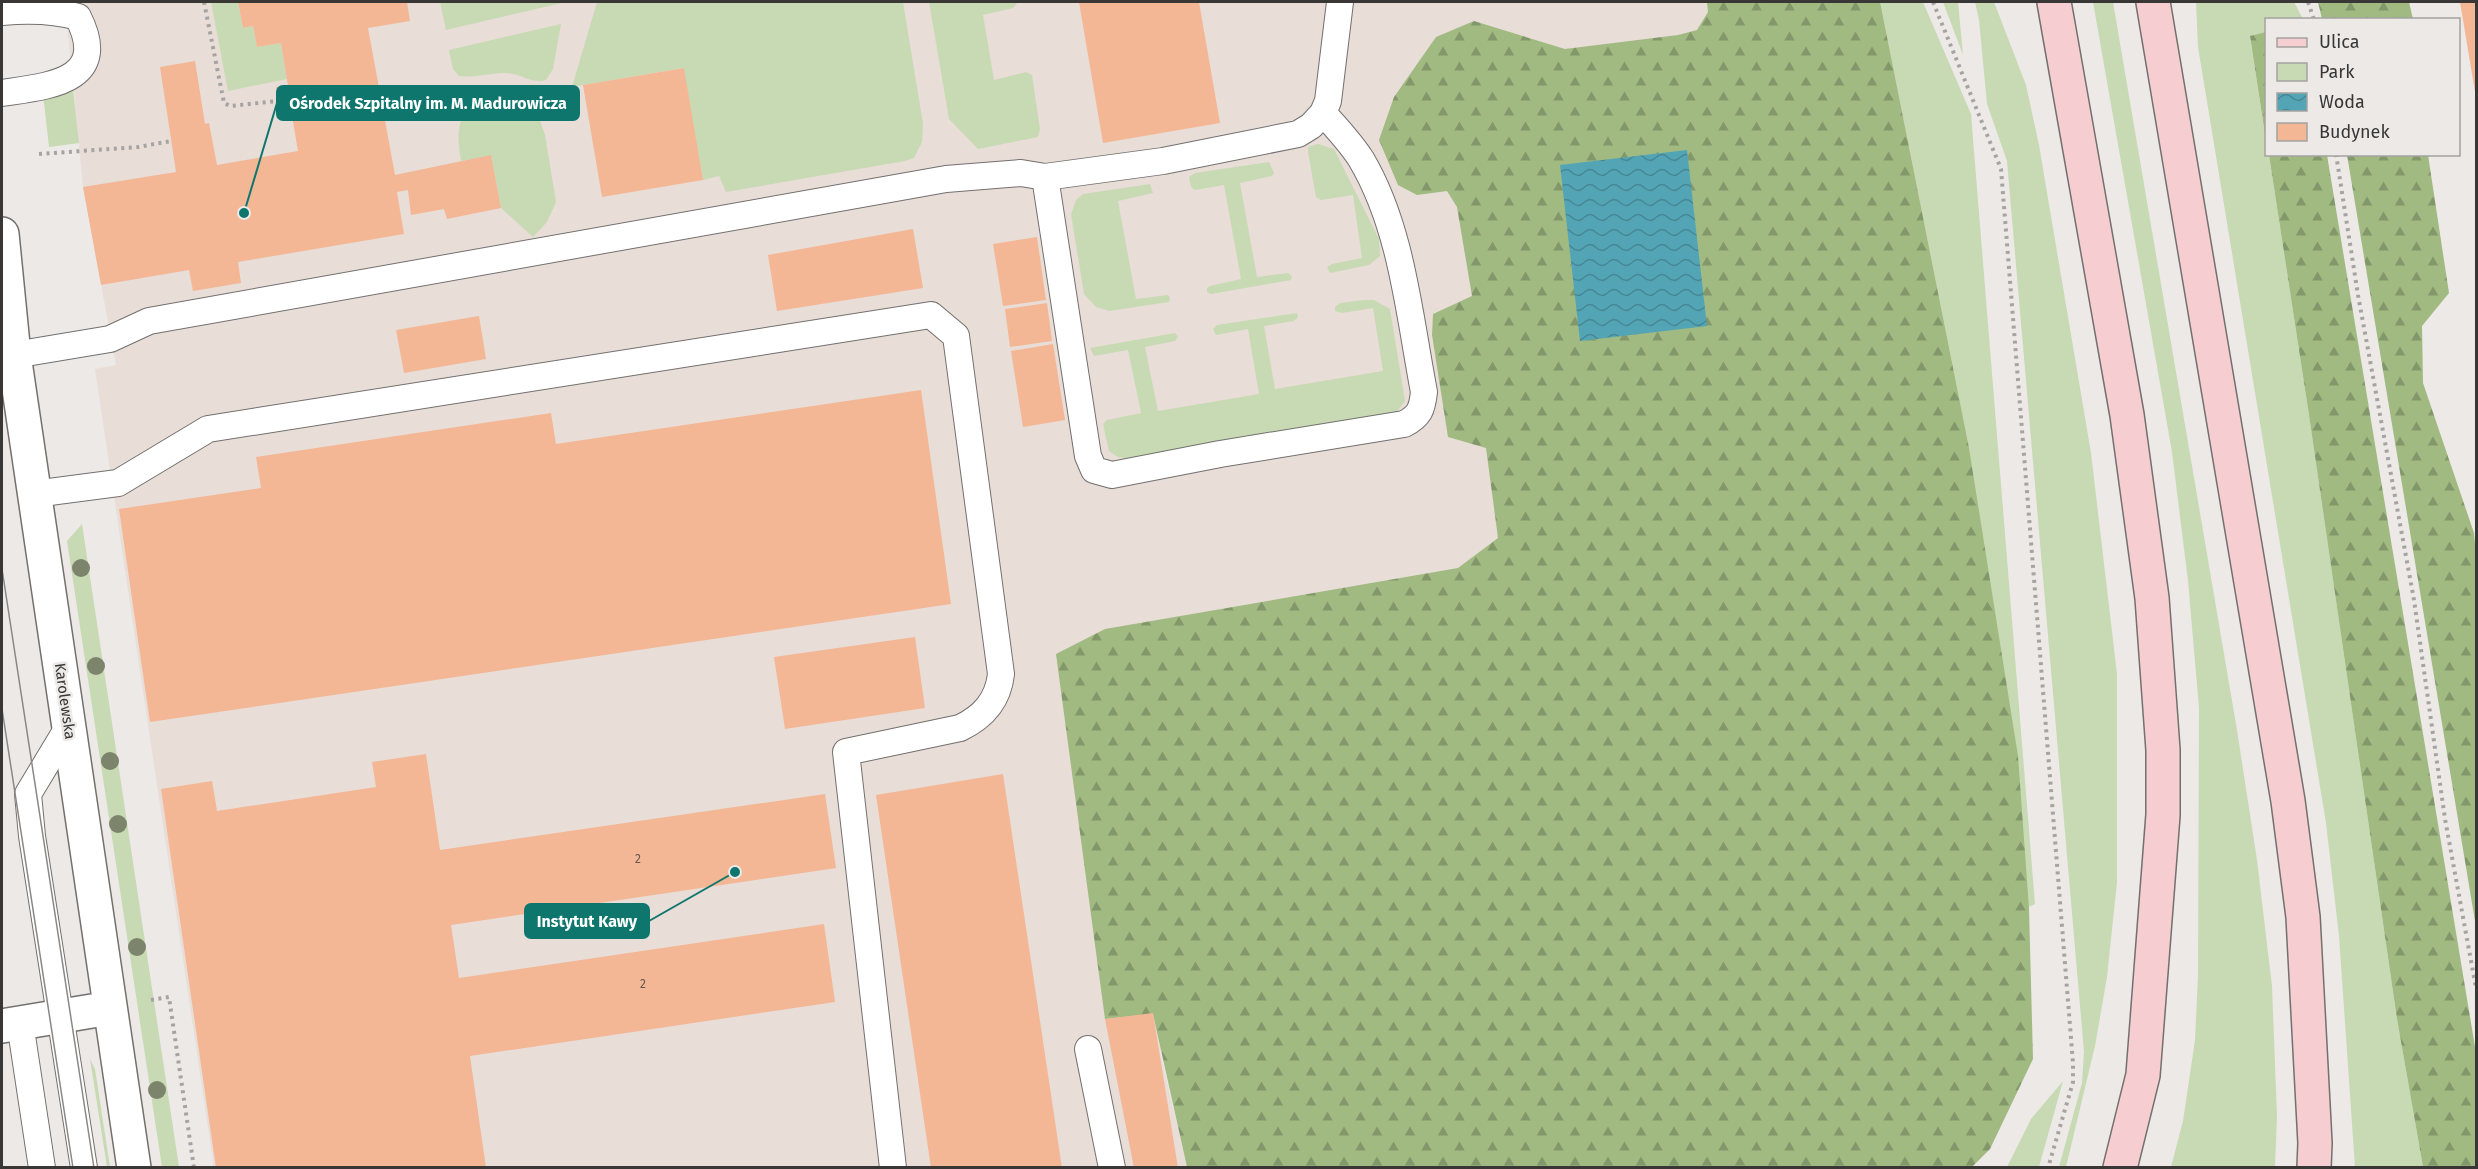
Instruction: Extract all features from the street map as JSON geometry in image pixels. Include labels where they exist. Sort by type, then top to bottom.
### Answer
[{"type":"main road","points":[[2054,2],[2127,415],[2152,598],[2163,750],[2162,837],[2143,1075],[2120,1167]]},
{"type":"main road","points":[[2153,2],[2288,801],[2303,917],[2318,1159]]},
{"type":"street","name":"Karolewska","points":[[2,234],[14,355],[134,1167]]},
{"type":"street","points":[[11,1024],[110,1008]]},
{"type":"lane","points":[[14,355],[110,339],[149,321],[935,181],[1021,173],[1045,177],[1163,161],[1298,135],[1311,126],[1323,113],[1328,101],[1340,2]]},
{"type":"lane","points":[[2,12],[17,10],[66,13],[78,17],[87,56],[82,69],[54,84],[2,93]]},
{"type":"lane","points":[[1045,177],[1088,456],[1094,470],[1112,475],[1220,454],[1404,424],[1414,419],[1422,411],[1424,392],[1394,236],[1362,160],[1347,139],[1323,113]]},
{"type":"lane","points":[[34,494],[118,483],[208,429],[931,315],[956,336],[1001,674],[999,690],[977,720],[960,728],[846,752],[894,1167]]},
{"type":"lane","points":[[69,726],[28,794],[32,836],[84,1167]]},
{"type":"lane","points":[[11,1024],[42,1167]]},
{"type":"lane","points":[[1088,1049],[1112,1167]]},
{"type":"path","points":[[204,2],[224,103],[230,106],[278,101]]},
{"type":"path","points":[[1933,2],[2001,169],[2073,1063],[2073,1082],[2048,1167]]},
{"type":"path","points":[[2308,2],[2313,18]]},
{"type":"path","points":[[39,154],[138,147],[171,141]]},
{"type":"path","points":[[2336,156],[2358,295],[2414,600],[2445,819],[2476,988]]},
{"type":"path","points":[[169,997],[194,1167]]},
{"type":"shaded area","points":[[65,2],[1858,2],[1160,1052],[1187,1167],[214,1167],[95,369],[116,365],[83,187]]},
{"type":"green space","points":[[211,2],[238,2],[243,28],[253,26],[257,47],[281,43],[287,79],[228,91]]},
{"type":"green space","points":[[440,2],[566,2],[446,30]]},
{"type":"green space","points":[[597,2],[903,2],[923,124],[922,142],[914,158],[905,161],[726,192],[719,176],[703,180],[683,68],[572,87]]},
{"type":"green space","points":[[929,2],[1018,2],[1013,8],[983,15],[994,80],[1026,72],[1032,75],[1040,129],[1038,137],[978,149],[949,119]]},
{"type":"green space","points":[[1707,2],[1880,2],[1969,448],[2018,756],[2029,908],[2033,1059],[1990,1149],[1972,1167],[1187,1167],[1153,1014],[1105,1019],[1056,654],[1105,629],[1458,568],[1498,538],[1486,448],[1448,437],[1432,335],[1433,314],[1472,296],[1457,207],[1447,191],[1417,195],[1398,185],[1379,140],[1394,97],[1436,37],[1474,21],[1565,49],[1678,35],[1697,30],[1708,12]]},
{"type":"green space","points":[[1853,2],[1923,2],[1971,114],[2035,904],[2020,911]]},
{"type":"green space","points":[[1943,2],[1958,2],[1963,55]]},
{"type":"green space","points":[[1975,2],[1994,2],[2026,85],[2039,145],[2091,453],[2117,674],[2117,882],[2107,977],[2095,1046],[2066,1167],[2059,1167],[2082,1083],[2084,1052],[2007,161],[1987,104],[1979,20]]},
{"type":"green space","points":[[2093,2],[2113,2],[2237,730],[2257,860],[2272,986],[2277,1116],[2275,1167],[2171,1167],[2183,1121],[2195,1040],[2198,976],[2199,708],[2188,581],[2172,452]]},
{"type":"green space","points":[[2196,2],[2294,2],[2302,18],[2265,18],[2265,32],[2250,37],[2265,134],[2265,156],[2269,156],[2309,415],[2397,1019],[2423,1167],[2355,1167],[2339,936],[2326,823],[2198,47]]},
{"type":"green space","points":[[2318,2],[2409,2],[2413,18],[2322,18]]},
{"type":"green space","points":[[561,24],[553,69],[546,80],[533,80],[506,73],[459,76],[453,69],[449,50]]},
{"type":"green space","points":[[2265,32],[2265,134],[2250,36]]},
{"type":"green space","points":[[73,90],[79,143],[49,147],[43,94]]},
{"type":"green space","points":[[498,97],[522,102],[531,109],[540,121],[545,135],[556,202],[547,222],[533,237],[501,208],[491,156],[461,161],[459,137],[462,119],[475,106]]},
{"type":"green space","points":[[1318,144],[1334,149],[1379,239],[1380,256],[1369,265],[1330,273],[1327,267],[1362,258],[1353,195],[1321,200],[1316,197],[1308,147]]},
{"type":"green space","points":[[2269,156],[2327,156],[2476,1053],[2476,1167],[2423,1167],[2397,1019]]},
{"type":"green space","points":[[2347,156],[2428,156],[2449,293],[2422,326],[2423,383],[2474,533],[2476,555],[2476,927]]},
{"type":"green space","points":[[1269,162],[1274,173],[1272,176],[1240,183],[1257,277],[1288,273],[1292,276],[1291,280],[1211,294],[1207,292],[1210,286],[1241,279],[1224,185],[1195,190],[1191,187],[1189,177],[1195,173]]},
{"type":"green space","points":[[1150,184],[1153,193],[1118,201],[1136,299],[1168,295],[1169,302],[1109,311],[1096,307],[1084,294],[1071,214],[1076,200],[1083,194]]},
{"type":"green space","points":[[1374,300],[1390,309],[1405,401],[1396,413],[1129,459],[1118,457],[1109,451],[1103,424],[1107,420],[1141,413],[1128,350],[1094,356],[1090,348],[1175,333],[1178,337],[1175,341],[1145,347],[1158,411],[1259,394],[1248,329],[1216,335],[1213,329],[1217,325],[1297,313],[1298,317],[1294,321],[1264,326],[1275,389],[1383,371],[1373,308],[1342,313],[1335,311],[1335,307],[1340,303]]},
{"type":"green space","points":[[82,524],[179,1167],[162,1167],[67,541]]},
{"type":"green space","points":[[90,1059],[95,1069],[110,1167],[107,1167]]},
{"type":"green space","points":[[2063,1081],[2039,1167],[2007,1167],[2031,1119]]},
{"type":"water","points":[[1687,150],[1707,326],[1580,341],[1560,165]]},
{"type":"building","points":[[238,2],[407,2],[410,21],[368,28],[395,175],[491,155],[501,208],[447,219],[444,209],[411,215],[408,190],[397,192],[404,234],[238,262],[241,283],[193,291],[189,270],[101,285],[83,187],[176,172],[160,67],[195,61],[205,124],[209,123],[217,165],[298,151],[291,110],[280,113],[276,87],[288,86],[281,43],[257,47],[253,26],[243,28]]},
{"type":"building","points":[[1079,2],[1199,2],[1220,123],[1103,143]]},
{"type":"building","points":[[2460,2],[2476,2],[2475,92]]},
{"type":"building","points":[[684,68],[703,180],[602,197],[583,85]]},
{"type":"building","points":[[913,229],[923,288],[777,311],[768,255]]},
{"type":"building","points":[[1037,237],[1046,300],[1003,306],[993,244]]},
{"type":"building","points":[[1047,303],[1052,341],[1010,347],[1005,309]]},
{"type":"building","points":[[479,316],[486,359],[404,373],[396,330]]},
{"type":"building","points":[[1053,344],[1065,420],[1023,427],[1011,351]]},
{"type":"building","points":[[921,390],[951,604],[150,722],[119,509],[261,488],[256,457],[551,413],[556,444]]},
{"type":"building","points":[[915,637],[925,708],[785,729],[774,657]]},
{"type":"building","points":[[426,754],[440,850],[825,794],[836,868],[451,925],[459,978],[824,924],[835,1002],[470,1056],[486,1168],[216,1168],[161,789],[212,781],[217,811],[376,787],[372,762]]},
{"type":"building","points":[[1003,774],[1062,1168],[931,1168],[876,795]]},
{"type":"building","points":[[1153,1013],[1178,1168],[1134,1168],[1105,1019]]},
{"type":"tram line","points":[[2,569],[94,1168]]},
{"type":"tram line","points":[[2,709],[73,1168]]},
{"type":"place","name":"Ośrodek Szpitalny im. M. Madurowicza","points":[[244,213]]},
{"type":"place","name":"Instytut Kawy","points":[[735,872]]}]
